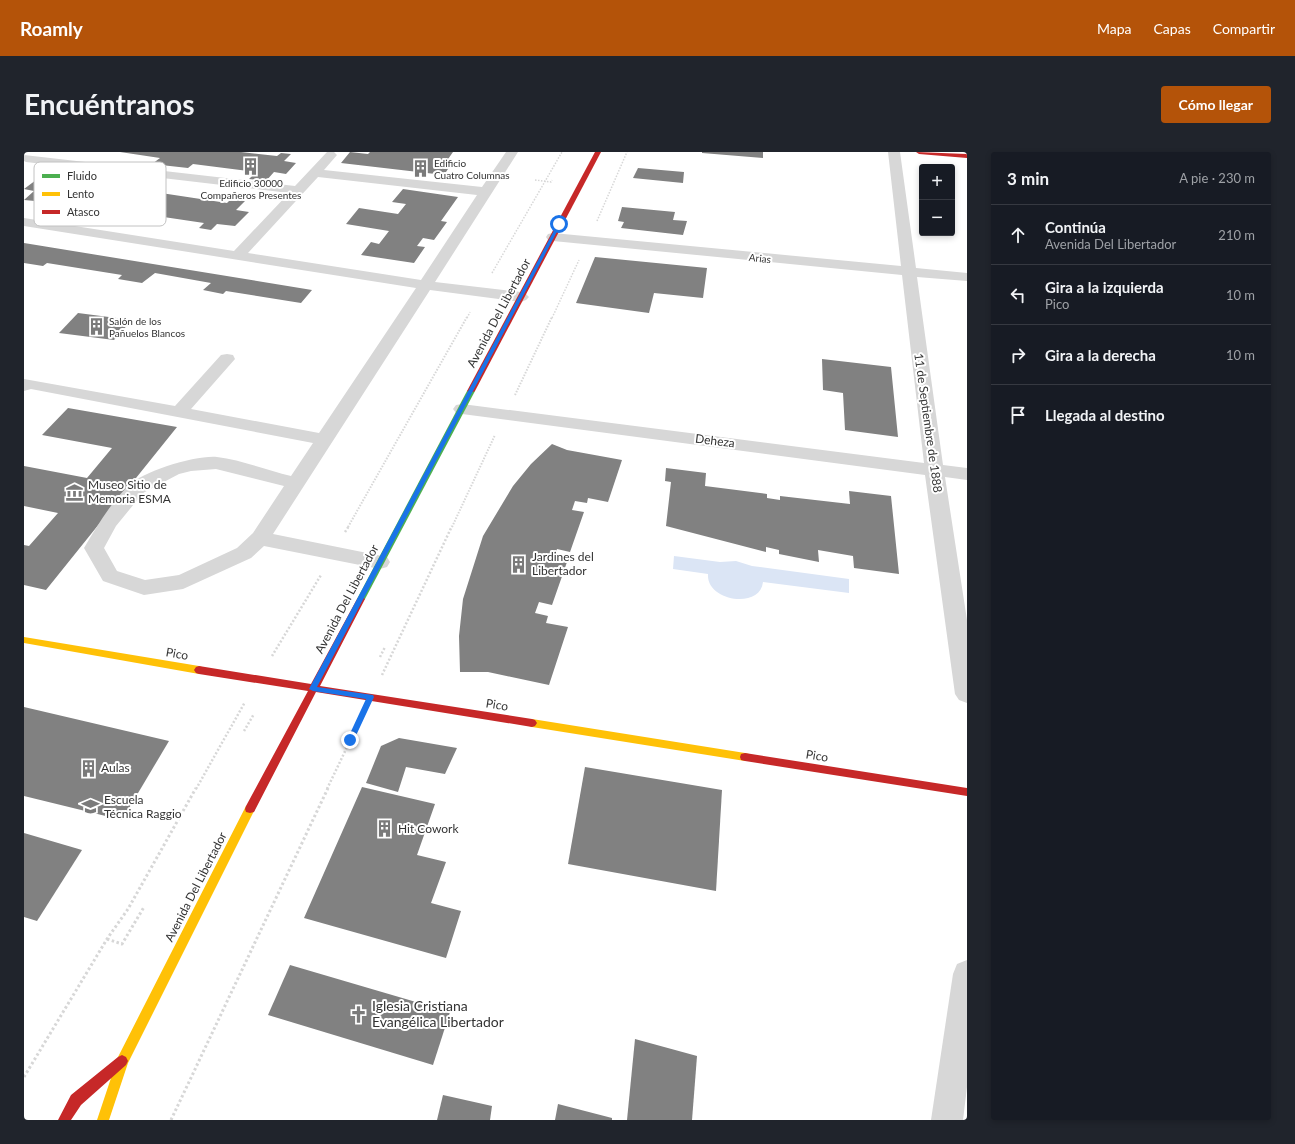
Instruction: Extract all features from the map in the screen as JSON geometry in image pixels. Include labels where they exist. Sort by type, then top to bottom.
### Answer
[{"type":"main road","name":"Avenida Del Libertador","points":[[103,1120],[122,1060],[211,883],[598,152]]},
{"type":"main road","points":[[919,152],[967,156]]},
{"type":"main road","name":"Pico","points":[[24,640],[313,689],[967,792]]},
{"type":"main road","name":"Avenida Del Libertador","points":[[61,1116],[76,1100],[122,1060]]},
{"type":"street","points":[[295,483],[216,463],[191,465],[172,470],[136,489],[108,523],[94,548],[110,576],[144,588],[183,582],[244,553],[260,538],[295,483],[323,439],[512,152]]},
{"type":"street","name":"11 de Septiembre de 1888","points":[[894,152],[934,469],[967,694]]},
{"type":"street","points":[[237,256],[331,155]]},
{"type":"street","points":[[28,157],[69,162]]},
{"type":"street","points":[[315,173],[487,192]]},
{"type":"street","points":[[166,174],[299,190]]},
{"type":"street","points":[[24,222],[34,224]]},
{"type":"street","points":[[49,226],[425,285],[521,297]]},
{"type":"street","name":"Arias","points":[[553,237],[967,277]]},
{"type":"street","points":[[179,412],[227,359]]},
{"type":"street","points":[[24,386],[27,383],[323,439]]},
{"type":"street","name":"Deheza","points":[[462,409],[967,474]]},
{"type":"street","points":[[260,538],[380,562]]},
{"type":"street","points":[[947,1120],[967,974]]},
{"type":"path","points":[[24,1077],[107,939],[128,908],[258,680],[334,553],[481,292],[562,152]]},
{"type":"path","points":[[535,180],[545,182],[551,182],[552,180]]},
{"type":"path","points":[[380,657],[385,647]]},
{"type":"path","points":[[171,1120],[371,697]]},
{"type":"path","points":[[244,731],[254,714]]},
{"type":"path","points":[[107,939],[122,944],[144,907]]},
{"type":"water","points":[[674,556],[720,562],[736,561],[752,566],[849,579],[849,593],[763,582],[760,591],[753,596],[744,599],[734,599],[715,591],[710,583],[708,574],[673,569]]},
{"type":"building","name":"Edificio 30000 Compañeros Presentes","points":[[120,152],[241,152],[277,156],[281,153],[291,154],[284,161],[296,163],[286,174],[274,172],[266,181],[249,179],[256,172],[193,164],[188,168],[166,166],[166,162],[155,162],[160,158]]},
{"type":"building","name":"Edificio Cuatro Columnas","points":[[350,152],[368,154],[370,152],[453,152],[446,162],[452,163],[444,175],[341,163]]},
{"type":"building","points":[[763,152],[763,158],[702,153]]},
{"type":"building","points":[[638,168],[684,172],[683,183],[633,178]]},
{"type":"building","points":[[34,182],[34,191],[24,189]]},
{"type":"building","points":[[403,189],[458,197],[441,221],[447,222],[434,240],[423,238],[417,246],[425,247],[414,263],[361,255],[371,242],[379,244],[389,231],[346,224],[359,208],[398,214],[406,204],[392,202]]},
{"type":"building","points":[[34,191],[34,201],[24,200]]},
{"type":"building","points":[[166,194],[227,203],[231,199],[245,201],[236,210],[249,212],[235,226],[217,224],[211,230],[199,228],[204,223],[166,217]]},
{"type":"building","points":[[622,207],[675,212],[673,220],[687,221],[683,235],[621,228],[624,222],[618,221]]},
{"type":"building","points":[[24,243],[312,290],[301,303],[226,291],[223,294],[203,290],[211,283],[155,273],[142,283],[118,279],[122,275],[47,263],[43,266],[24,263]]},
{"type":"building","points":[[595,257],[707,268],[703,298],[654,293],[649,313],[576,303]]},
{"type":"building","name":"Salón de los Pañuelos Blancos","points":[[78,313],[132,320],[114,340],[59,333]]},
{"type":"building","points":[[822,359],[891,367],[898,437],[845,430],[843,393],[823,390]]},
{"type":"building","name":"Museo Sitio de Memoria ESMA","points":[[68,408],[177,427],[46,590],[24,585],[24,545],[29,546],[58,513],[24,506],[24,466],[87,478],[112,448],[42,435]]},
{"type":"building","name":"Jardines del Libertador","points":[[552,444],[567,450],[622,460],[608,502],[588,498],[587,503],[575,501],[572,510],[584,512],[570,552],[557,549],[554,559],[567,562],[552,605],[539,602],[535,613],[548,616],[546,623],[568,627],[549,685],[488,672],[460,672],[459,636],[463,599],[483,536],[513,486],[531,464]]},
{"type":"building","points":[[666,468],[706,473],[705,486],[767,494],[767,498],[780,500],[780,496],[850,504],[849,491],[891,496],[899,574],[854,568],[853,556],[818,550],[819,562],[779,554],[779,550],[766,547],[766,552],[666,526],[671,482],[665,481]]},
{"type":"building","name":"Aulas","points":[[24,707],[169,741],[122,820],[24,796]]},
{"type":"building","points":[[399,738],[457,748],[445,774],[406,767],[398,792],[366,783],[381,746]]},
{"type":"building","points":[[585,767],[722,790],[716,891],[568,864]]},
{"type":"building","points":[[362,787],[435,804],[417,855],[446,862],[431,903],[461,911],[446,958],[304,918]]},
{"type":"building","points":[[24,833],[82,850],[37,921],[24,917]]},
{"type":"building","name":"Iglesia Cristiana Evangélica Libertador","points":[[290,965],[450,1012],[433,1065],[268,1015]]},
{"type":"building","points":[[635,1039],[697,1056],[692,1120],[627,1120]]},
{"type":"building","points":[[443,1095],[492,1106],[490,1120],[437,1120]]},
{"type":"building","points":[[558,1104],[612,1118],[612,1120],[555,1120]]},
{"type":"traffic: fast","points":[[361,599],[471,391]]},
{"type":"traffic: slow","points":[[24,640],[199,670]]},
{"type":"traffic: slow","points":[[532,723],[745,757]]},
{"type":"traffic: slow","points":[[103,1120],[122,1061],[250,809]]},
{"type":"traffic: jam","points":[[471,391],[598,152]]},
{"type":"traffic: jam","points":[[919,152],[967,156]]},
{"type":"traffic: jam","points":[[250,809],[361,599]]},
{"type":"traffic: jam","points":[[199,670],[532,723]]},
{"type":"traffic: jam","points":[[745,757],[967,792]]},
{"type":"traffic: jam","points":[[64,1120],[76,1100],[122,1061]]},
{"type":"place","name":"Edificio 30000 Compañeros Presentes","points":[[251,166]]},
{"type":"place","name":"Edificio Cuatro Columnas","points":[[421,169]]},
{"type":"place","name":"Salón de los Pañuelos Blancos","points":[[96,327]]},
{"type":"place","name":"Museo Sitio de Memoria ESMA","points":[[75,492]]},
{"type":"place","name":"Jardines del Libertador","points":[[519,564]]},
{"type":"place","name":"Aulas","points":[[88,768]]},
{"type":"place","name":"Escuela Técnica Raggio","points":[[91,807]]},
{"type":"place","name":"Hit Cowork","points":[[385,829]]},
{"type":"place","name":"Iglesia Cristiana Evangélica Libertador","points":[[359,1014]]},
{"type":"route","points":[[350,740],[371,697],[313,689],[559,224]]}]
